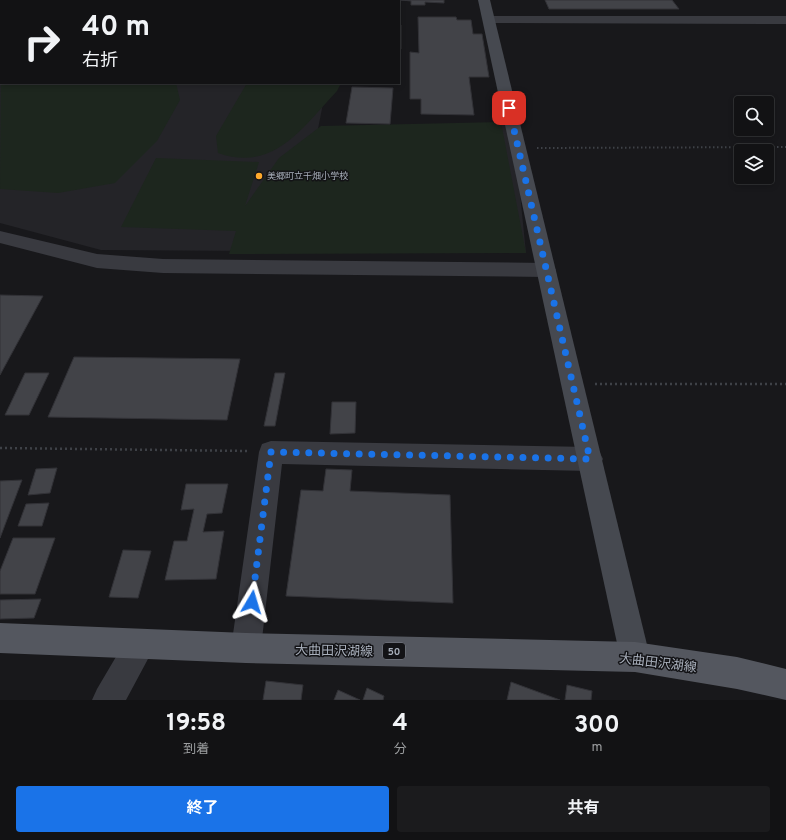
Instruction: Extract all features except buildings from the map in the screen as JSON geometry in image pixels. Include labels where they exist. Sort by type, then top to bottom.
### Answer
[{"type":"main road","name":"大曲田沢湖線","points":[[0,638],[246,648],[635,657],[737,673],[786,685]]},
{"type":"street","points":[[484,0],[635,657]]},
{"type":"street","points":[[489,20],[786,20]]},
{"type":"street","points":[[0,237],[97,261],[163,266],[546,270]]},
{"type":"street","points":[[246,648],[271,452],[590,459]]},
{"type":"street","points":[[108,700],[141,644]]},
{"type":"path","points":[[519,148],[786,147]]},
{"type":"path","points":[[573,384],[786,384]]},
{"type":"path","points":[[0,448],[271,452]]},
{"type":"shaded area","name":"美郷町立千畑小学校","points":[[0,84],[327,84],[318,129],[513,124],[526,253],[101,250],[0,223]]},
{"type":"shaded area","points":[[1,84],[176,84],[180,100],[157,141],[115,183],[58,193],[0,189]]},
{"type":"shaded area","points":[[246,84],[340,84],[337,91],[299,132],[286,143],[271,152],[255,157],[238,158],[218,153],[216,136]]},
{"type":"shaded area","points":[[501,122],[526,253],[229,254],[236,231],[121,227],[156,158],[259,162],[245,206],[279,158],[321,126]]},
{"type":"place","name":"美郷町立千畑小学校","points":[[259,176]]},
{"type":"route","points":[[252,602],[271,452],[590,459],[509,108]]}]
